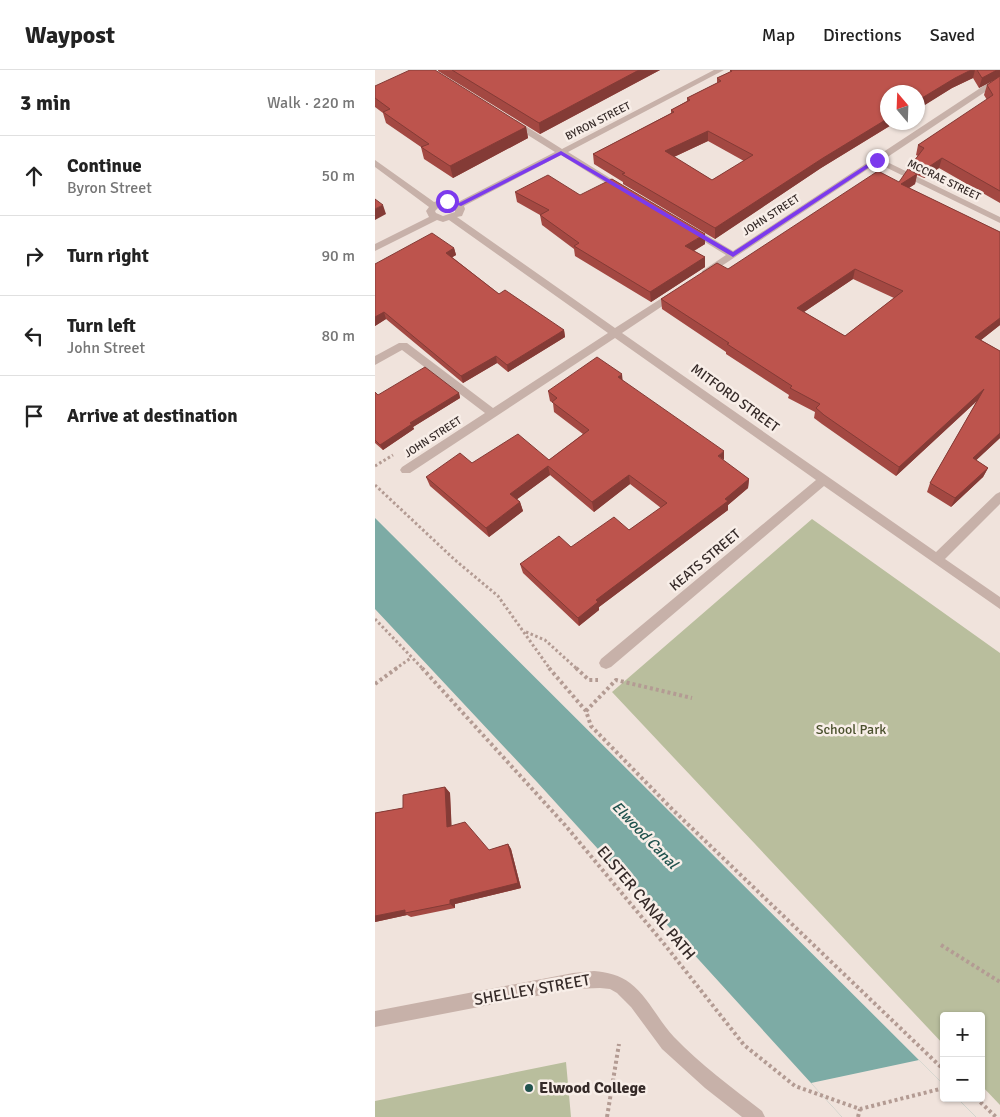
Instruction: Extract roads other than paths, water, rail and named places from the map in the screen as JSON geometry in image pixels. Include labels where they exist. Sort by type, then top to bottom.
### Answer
[{"type":"street","name":"BYRON STREET","points":[[459,205],[720,70]]},
{"type":"street","name":"JOHN STREET","points":[[700,277],[1000,80]]},
{"type":"street","points":[[504,116],[561,153],[635,196]]},
{"type":"street","name":"MCCRAE STREET","points":[[877,160],[1000,220]]},
{"type":"street","points":[[375,163],[434,206]]},
{"type":"street","points":[[447,201],[459,205],[460,212],[452,218],[443,219],[435,217],[430,211],[434,206],[447,201]]},
{"type":"street","points":[[375,248],[435,217]]},
{"type":"street","name":"MITFORD STREET","points":[[452,218],[1000,604]]},
{"type":"street","points":[[684,226],[733,255]]},
{"type":"street","name":"JOHN STREET","points":[[406,470],[683,288]]},
{"type":"street","points":[[375,361],[403,345],[492,413]]},
{"type":"street","name":"KEATS STREET","points":[[605,664],[824,480]]},
{"type":"street","points":[[937,560],[1000,497]]},
{"type":"street","name":"SHELLEY STREET","points":[[375,1019],[573,981],[595,979],[616,983],[640,1004],[667,1041],[720,1089],[756,1117]]},
{"type":"water","name":"Elwood Canal","points":[[375,518],[940,1081],[940,1102],[961,1102],[976,1117],[842,1117],[537,782],[375,609]]},
{"type":"place","name":"Elwood College","points":[[529,1088]]},
{"type":"park label","name":"School Park","points":[[851,729]]}]
